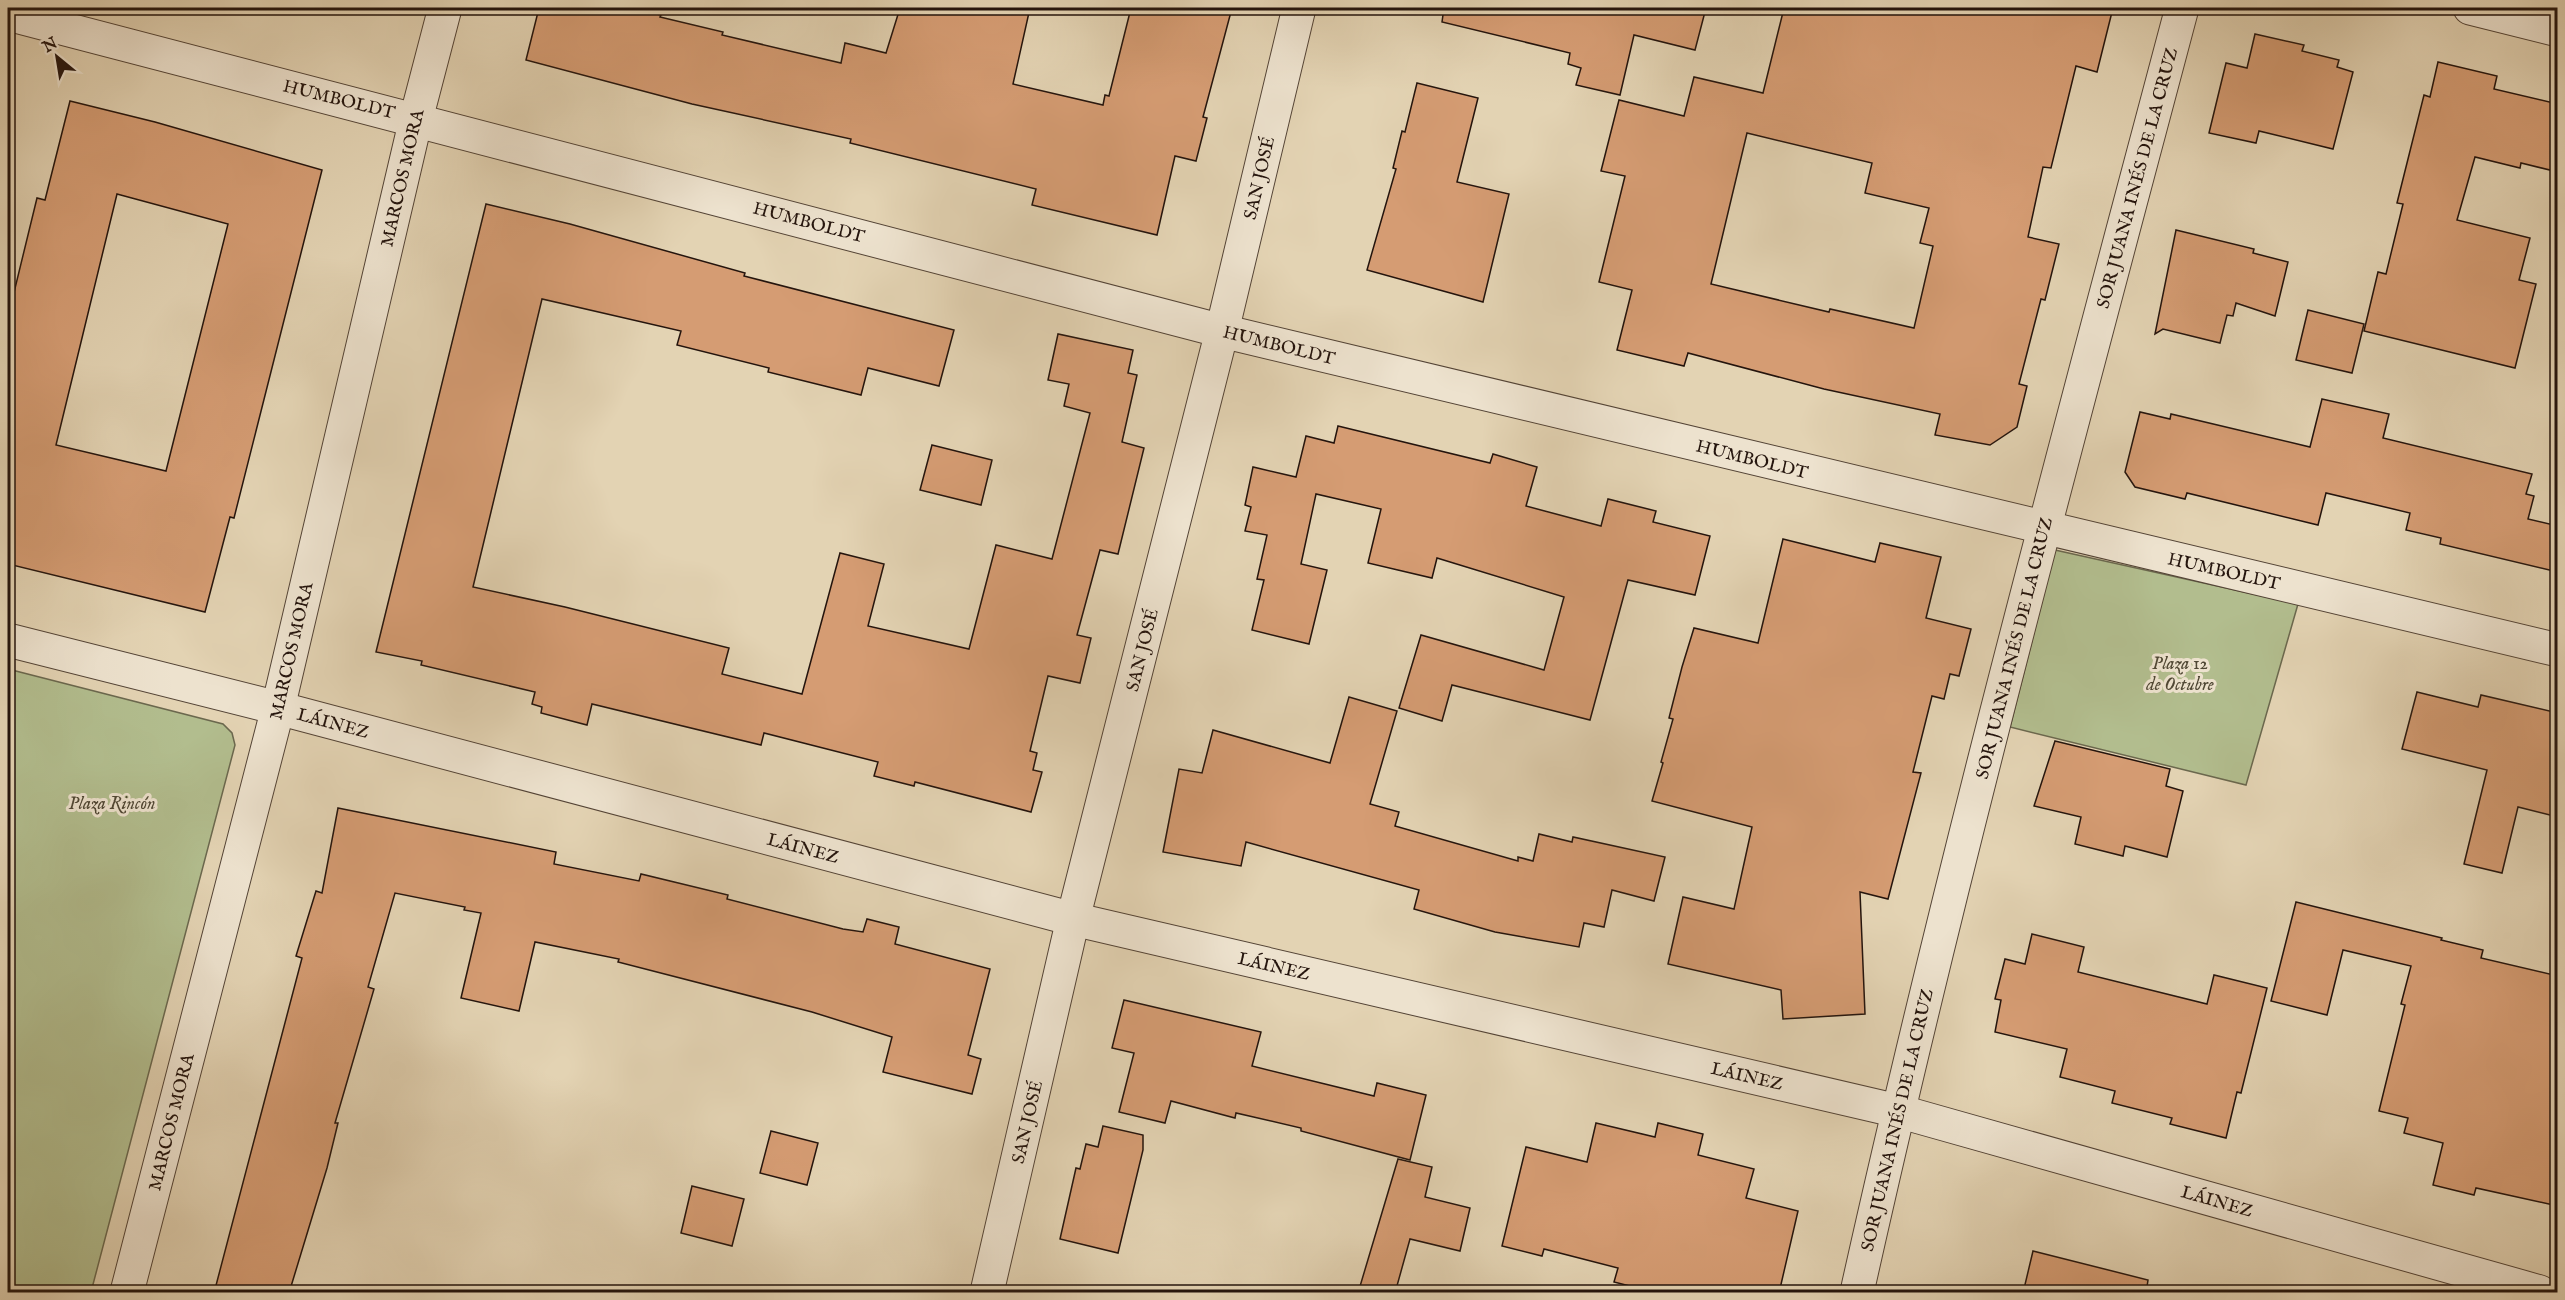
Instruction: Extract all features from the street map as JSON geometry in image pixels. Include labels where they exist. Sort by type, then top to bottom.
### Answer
[{"type":"street","name":"MARCOS MORA","points":[[127,1293],[278,708],[416,119],[445,8]]},
{"type":"street","name":"SAN JOSÉ","points":[[987,1293],[1073,919],[1222,331],[1299,8]]},
{"type":"street","name":"SOR JUANA INÉS DE LA CRUZ","points":[[1857,1293],[1898,1111],[2043,529],[2182,8]]},
{"type":"street","points":[[2470,8],[2558,30]]},
{"type":"street","name":"HUMBOLDT","points":[[8,14],[1222,331],[2043,529],[2558,650]]},
{"type":"street","name":"LÁINEZ","points":[[8,640],[278,708],[1073,919],[1898,1111],[2540,1293]]},
{"type":"green space","name":"Plaza 12 de Octubre","points":[[2055,550],[2298,604],[2246,785],[2010,727]]},
{"type":"green space","name":"Plaza Rincón","points":[[8,669],[223,724],[232,733],[235,745],[91,1292],[8,1292]]},
{"type":"building","points":[[539,8],[631,8],[723,32],[722,35],[841,63],[845,43],[886,53],[900,8],[1030,8],[1013,84],[1103,105],[1105,95],[1109,96],[1131,8],[1232,8],[1203,117],[1207,118],[1196,161],[1175,156],[1157,235],[1032,205],[1036,189],[850,143],[851,139],[692,104],[526,60]]},
{"type":"building","points":[[1444,8],[1706,8],[1695,50],[1634,35],[1620,95],[1576,85],[1581,68],[1568,64],[1570,53],[1442,22]]},
{"type":"building","points":[[1784,8],[2113,8],[2097,72],[2076,66],[2051,168],[2043,167],[2028,237],[2059,244],[2045,300],[2041,299],[2019,384],[2027,386],[2017,427],[1990,445],[1935,435],[1940,414],[1824,389],[1688,353],[1684,366],[1617,350],[1632,290],[1599,282],[1625,176],[1601,171],[1619,100],[1684,116],[1694,77],[1763,93]],"holes":[[[1747,133],[1872,163],[1865,193],[1929,208],[1920,243],[1933,246],[1914,328],[1830,309],[1829,312],[1711,284]]]},
{"type":"building","points":[[2255,34],[2304,45],[2302,51],[2339,60],[2337,67],[2353,72],[2333,149],[2259,131],[2256,143],[2209,133],[2226,63],[2247,68]]},
{"type":"building","points":[[2438,62],[2497,76],[2494,89],[2558,104],[2558,172],[2521,163],[2520,168],[2475,157],[2457,220],[2530,238],[2519,280],[2536,284],[2515,368],[2364,331],[2378,272],[2386,274],[2403,204],[2397,203],[2424,95],[2430,97]]},
{"type":"building","points":[[1417,83],[1478,98],[1457,182],[1509,194],[1483,302],[1367,270],[1396,169],[1393,168],[1402,131],[1405,132]]},
{"type":"building","points":[[70,101],[155,122],[322,170],[234,518],[230,517],[205,612],[8,564],[8,317],[37,198],[45,200]],"holes":[[[117,194],[228,224],[166,471],[56,445]]]},
{"type":"building","points":[[486,204],[570,224],[745,273],[744,276],[954,330],[939,386],[868,368],[861,395],[768,372],[769,368],[677,345],[681,331],[542,299],[473,587],[565,607],[729,648],[722,674],[802,694],[840,553],[884,564],[868,626],[969,649],[996,545],[1052,559],[1090,413],[1064,406],[1069,384],[1048,380],[1058,334],[1133,350],[1128,373],[1137,375],[1122,442],[1144,448],[1118,554],[1100,550],[1077,635],[1091,638],[1080,683],[1048,676],[1030,751],[1037,753],[1033,770],[1042,772],[1031,812],[915,782],[914,786],[874,776],[878,762],[764,733],[761,745],[592,704],[587,725],[541,713],[542,707],[532,704],[535,692],[421,665],[422,661],[376,652]]},
{"type":"building","points":[[2176,230],[2254,249],[2253,253],[2288,262],[2275,316],[2236,303],[2233,316],[2227,315],[2220,343],[2163,329],[2155,334]]},
{"type":"building","points":[[2308,310],[2364,324],[2352,373],[2296,360]]},
{"type":"building","points":[[2322,399],[2389,414],[2383,438],[2532,474],[2526,494],[2534,496],[2528,519],[2558,526],[2558,572],[2440,544],[2441,538],[2406,530],[2410,513],[2326,493],[2318,525],[2187,493],[2185,499],[2135,487],[2125,472],[2140,412],[2170,419],[2171,414],[2310,447]]},
{"type":"building","points":[[1338,426],[1490,463],[1493,454],[1537,467],[1526,506],[1601,526],[1608,499],[1656,511],[1653,522],[1710,536],[1695,595],[1628,580],[1590,720],[1452,685],[1442,721],[1399,708],[1421,635],[1544,670],[1564,597],[1437,558],[1432,578],[1368,563],[1381,509],[1316,494],[1301,564],[1327,570],[1309,644],[1252,630],[1264,580],[1257,579],[1267,535],[1245,531],[1251,507],[1245,505],[1253,467],[1296,477],[1306,436],[1334,443]]},
{"type":"building","points":[[932,445],[992,460],[981,505],[920,490]]},
{"type":"building","points":[[1783,539],[1875,562],[1880,543],[1941,557],[1926,618],[1971,629],[1959,676],[1950,674],[1944,699],[1932,696],[1913,772],[1921,773],[1888,899],[1860,892],[1865,1014],[1783,1019],[1781,990],[1668,964],[1683,897],[1734,909],[1752,827],[1652,801],[1673,719],[1669,718],[1682,667],[1694,628],[1758,643]]},
{"type":"building","points":[[2417,692],[2478,707],[2481,695],[2558,713],[2558,817],[2518,807],[2502,873],[2464,864],[2487,770],[2402,749]]},
{"type":"building","points":[[1349,697],[1397,711],[1370,804],[1399,812],[1395,826],[1518,861],[1518,857],[1533,861],[1539,834],[1572,842],[1573,837],[1665,857],[1654,901],[1612,890],[1604,927],[1584,923],[1579,947],[1495,932],[1414,909],[1419,890],[1246,842],[1241,866],[1163,852],[1179,769],[1202,773],[1213,730],[1330,763]]},
{"type":"building","points":[[2055,741],[2170,769],[2166,786],[2183,791],[2167,857],[2125,846],[2123,856],[2075,844],[2081,817],[2034,806]]},
{"type":"building","points":[[338,808],[556,852],[554,864],[639,881],[641,874],[728,895],[727,899],[843,929],[863,932],[867,919],[899,927],[895,944],[990,969],[968,1055],[981,1059],[972,1094],[883,1072],[892,1037],[812,1012],[618,962],[619,959],[535,942],[519,1011],[461,998],[481,913],[464,910],[465,907],[395,893],[368,987],[374,989],[335,1123],[338,1123],[327,1168],[289,1293],[214,1293],[302,958],[296,956],[316,891],[322,893]]},
{"type":"building","points":[[2296,902],[2442,938],[2441,940],[2483,950],[2481,958],[2558,976],[2558,1206],[2476,1188],[2474,1195],[2433,1185],[2443,1143],[2404,1133],[2408,1118],[2379,1111],[2405,1005],[2401,1004],[2411,966],[2343,950],[2327,1015],[2271,1001]]},
{"type":"building","points":[[2032,934],[2084,947],[2078,972],[2207,1004],[2214,975],[2267,988],[2241,1093],[2237,1092],[2226,1138],[2170,1124],[2172,1118],[2112,1103],[2115,1091],[2060,1077],[2067,1049],[1995,1032],[2001,1000],[1995,999],[2005,959],[2025,964]]},
{"type":"building","points":[[1124,1000],[1261,1032],[1252,1066],[1374,1096],[1377,1083],[1426,1095],[1410,1160],[1301,1131],[1301,1128],[1236,1113],[1235,1118],[1171,1101],[1165,1123],[1119,1112],[1134,1053],[1112,1048]]},
{"type":"building","points":[[1596,1123],[1655,1137],[1658,1123],[1703,1134],[1698,1155],[1754,1169],[1746,1198],[1798,1211],[1779,1293],[1657,1293],[1614,1282],[1618,1268],[1544,1249],[1542,1256],[1502,1246],[1526,1147],[1587,1162]]},
{"type":"building","points":[[1103,1126],[1143,1135],[1143,1150],[1118,1253],[1060,1239],[1076,1168],[1080,1169],[1086,1144],[1098,1147]]},
{"type":"building","points":[[771,1131],[818,1143],[807,1185],[760,1173]]},
{"type":"building","points":[[1398,1159],[1432,1167],[1425,1197],[1470,1208],[1460,1251],[1410,1239],[1395,1293],[1358,1293]]},
{"type":"building","points":[[692,1186],[744,1199],[732,1246],[681,1233]]},
{"type":"building","points":[[2033,1251],[2148,1280],[2146,1293],[2023,1293]]}]
